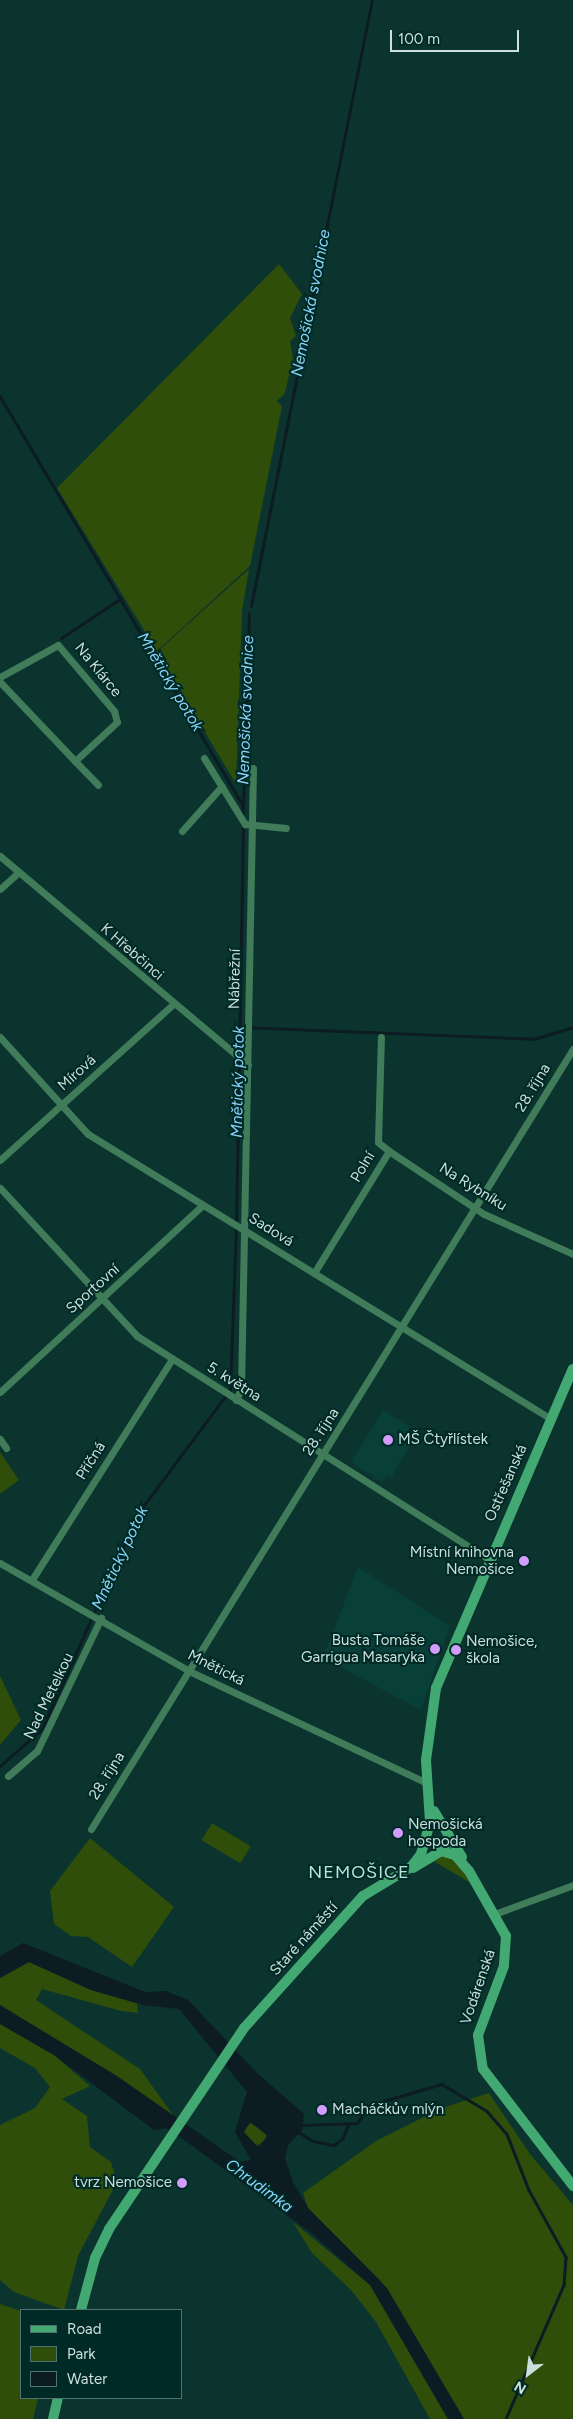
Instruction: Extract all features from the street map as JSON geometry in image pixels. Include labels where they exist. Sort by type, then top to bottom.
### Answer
[{"type":"street","name":"Na Klárce","points":[[0,677],[51,646],[65,650],[117,719],[75,761]]},
{"type":"street","points":[[0,682],[98,785]]},
{"type":"street","points":[[204,758],[239,812],[251,826],[286,828]]},
{"type":"street","name":"Nábřežní","points":[[235,1399],[241,1388],[243,1063],[248,1028],[253,768]]},
{"type":"street","points":[[182,831],[222,786]]},
{"type":"street","name":"K Hřebčinci","points":[[0,856],[172,1005],[243,1063]]},
{"type":"street","points":[[0,889],[19,872]]},
{"type":"street","name":"Mírová","points":[[0,1160],[172,1005]]},
{"type":"street","name":"Sadová","points":[[0,1037],[88,1134],[551,1419]]},
{"type":"street","name":"Polní","points":[[314,1273],[389,1151],[378,1142],[381,1037]]},
{"type":"street","name":"28. října","points":[[91,1829],[403,1328],[573,1049]]},
{"type":"street","name":"Na Rybníku","points":[[389,1151],[476,1208],[573,1254]]},
{"type":"street","name":"5. května","points":[[0,1188],[132,1332],[488,1559]]},
{"type":"street","name":"Sportovní","points":[[0,1392],[203,1205]]},
{"type":"street","name":"Příčná","points":[[33,1578],[172,1359]]},
{"type":"street","name":"Ostřešanská","points":[[428,1788],[433,1699],[488,1559],[573,1369]]},
{"type":"street","points":[[0,1440],[6,1448]]},
{"type":"street","name":"Mnětická","points":[[0,1562],[33,1578],[188,1671],[428,1788]]},
{"type":"street","name":"Nad Metelkou","points":[[8,1776],[37,1751],[101,1618]]},
{"type":"street","points":[[428,1788],[446,1833],[440,1852],[428,1850],[425,1838],[434,1827],[446,1833]]},
{"type":"street","name":"Staré náměstí","points":[[81,2309],[104,2239],[240,2034],[363,1896],[413,1865],[425,1838],[430,1817],[428,1788]]},
{"type":"street","name":"Vodárenská","points":[[446,1833],[496,1913],[506,1936],[506,1958],[480,2024],[478,2052],[486,2076],[573,2186]]},
{"type":"street","name":"Staré náměstí","points":[[399,1874],[440,1852]]},
{"type":"street","name":"Vodárenská","points":[[440,1852],[454,1856],[470,1871]]},
{"type":"street","points":[[496,1913],[573,1885]]},
{"type":"street","points":[[53,2419],[58,2399]]},
{"type":"shaded area","name":"MŠ Čtyřlístek","points":[[383,1410],[418,1432],[391,1478],[387,1475],[382,1482],[351,1462]]},
{"type":"shaded area","points":[[358,1567],[450,1626],[421,1710],[323,1658]]},
{"type":"green space","points":[[279,264],[302,294],[290,318],[296,336],[290,341],[293,358],[285,393],[277,401],[282,406],[250,566],[157,651],[57,488]]},
{"type":"green space","points":[[249,569],[242,611],[236,784],[157,652]]},
{"type":"green space","points":[[0,1452],[19,1480],[0,1494]]},
{"type":"green space","points":[[0,1676],[21,1720],[0,1745]]},
{"type":"green space","points":[[212,1823],[251,1846],[240,1863],[202,1840]]},
{"type":"green space","points":[[90,1838],[174,1907],[132,1967],[88,1937],[71,1936],[54,1924],[50,1891]]},
{"type":"green space","points":[[441,1855],[454,1859],[474,1885],[430,1859]]},
{"type":"green space","points":[[29,1962],[91,1990],[137,2003],[138,2013],[121,2011],[42,1989],[36,2000],[140,2069],[173,2115],[0,2005],[0,1978]]},
{"type":"green space","points":[[0,2024],[54,2055],[90,2086],[62,2099],[87,2116],[90,2147],[111,2162],[117,2182],[78,2256],[64,2309],[14,2292],[0,2280],[0,2125],[35,2108],[50,2087],[35,2068],[0,2048]]},
{"type":"green space","points":[[489,2093],[530,2154],[573,2205],[573,2419],[464,2419],[380,2280],[308,2208],[303,2193],[376,2141],[442,2108]]},
{"type":"green space","points":[[255,2123],[263,2126],[266,2134],[263,2142],[255,2145],[247,2142],[244,2134],[247,2126]]},
{"type":"green space","points":[[293,2222],[370,2285],[448,2419],[430,2419],[376,2322],[352,2291],[312,2253]]},
{"type":"green space","points":[[0,2304],[20,2311],[20,2399],[38,2399],[33,2419],[0,2419]]},
{"type":"water","name":"Chrudimka","points":[[23,1943],[145,1992],[166,1991],[188,2000],[257,2073],[304,2114],[302,2130],[288,2145],[285,2159],[293,2182],[308,2208],[387,2288],[464,2419],[448,2419],[370,2285],[311,2233],[187,2142],[166,2128],[154,2130],[54,2055],[0,2024],[0,2005],[117,2076],[240,2162],[251,2160],[235,2132],[247,2092],[179,2009],[143,2005],[91,1990],[29,1962],[0,1978],[0,1956]],"holes":[[[250,2122],[268,2136],[258,2147],[244,2132]]]},
{"type":"waterway","name":"Nemošická svodnice","points":[[251,606],[372,0]]},
{"type":"waterway","name":"Mnětický potok","points":[[0,396],[243,805],[243,817]]},
{"type":"waterway","points":[[61,638],[120,599]]},
{"type":"waterway","name":"Nemošická svodnice","points":[[243,805],[249,614]]},
{"type":"waterway","name":"Mnětický potok","points":[[239,1055],[243,825]]},
{"type":"waterway","points":[[240,1027],[534,1039],[573,1027]]},
{"type":"waterway","name":"Mnětický potok","points":[[236,1222],[239,1060]]},
{"type":"waterway","name":"Mnětický potok","points":[[0,1766],[42,1729],[139,1512],[230,1390],[236,1228]]},
{"type":"waterway","points":[[302,2125],[357,2123],[370,2105],[442,2084],[487,2111],[507,2134],[529,2190],[566,2257],[564,2285],[506,2419]]},
{"type":"waterway","points":[[297,2131],[313,2141],[334,2145],[343,2138],[348,2124]]},
{"type":"place","name":"MŠ Čtyřlístek","points":[[388,1440]]},
{"type":"place","name":"Místní knihovna Nemošice","points":[[524,1561]]},
{"type":"place","name":"Busta Tomáše Garrigua Masaryka","points":[[435,1649]]},
{"type":"place","name":"Nemošice, škola","points":[[456,1650]]},
{"type":"place","name":"Nemošická hospoda","points":[[398,1833]]},
{"type":"place","name":"Macháčkův mlýn","points":[[322,2110]]},
{"type":"place","name":"tvrz Nemošice","points":[[182,2183]]},
{"type":"district","name":"NEMOŠICE","points":[[359,1872]]}]
